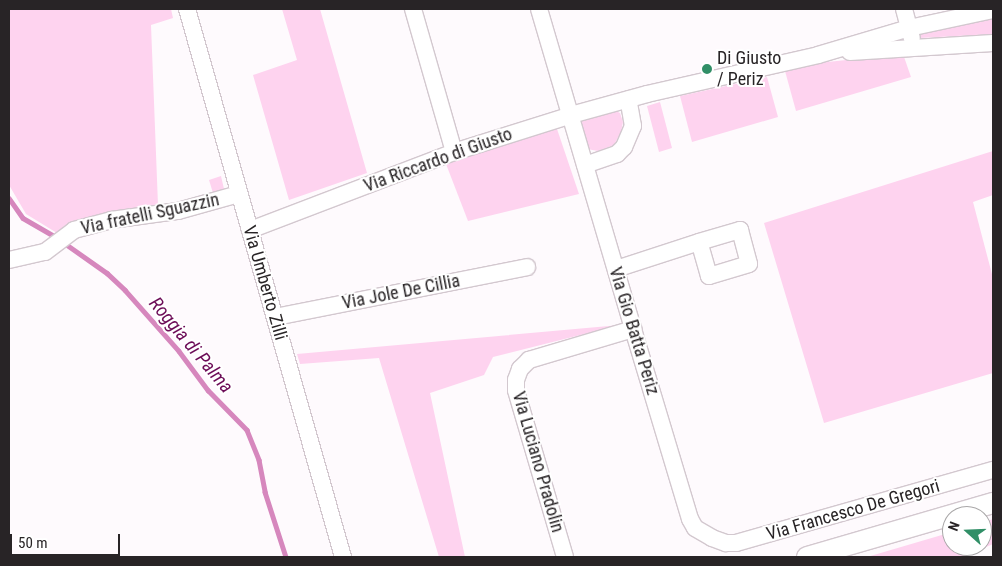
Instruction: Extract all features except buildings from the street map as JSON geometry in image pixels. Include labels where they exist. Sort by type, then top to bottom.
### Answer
[{"type":"street","name":"Via Umberto Zilli","points":[[187,9],[343,557]]},
{"type":"street","points":[[413,9],[454,152]]},
{"type":"street","name":"Via Gio Batta Periz","points":[[539,9],[690,519],[695,528],[712,538]]},
{"type":"street","points":[[904,9],[914,47]]},
{"type":"street","name":"Via Riccardo di Giusto","points":[[250,230],[454,152],[571,115],[628,99],[818,55],[909,28],[993,10]]},
{"type":"street","name":"Via Riccardo di Giusto","points":[[818,55],[993,43]]},
{"type":"street","points":[[585,165],[617,154],[624,146],[633,126],[628,99]]},
{"type":"street","name":"Via fratelli Sguazzin","points":[[9,260],[45,252],[74,230],[111,220],[178,211],[240,194]]},
{"type":"street","points":[[616,269],[700,242]]},
{"type":"street","name":"Via Jole De Cillia","points":[[275,317],[527,267]]},
{"type":"street","name":"Via Luciano Pradolin","points":[[565,557],[516,390],[516,380],[520,369],[528,360],[633,329]]},
{"type":"street","name":"Via Francesco De Gregori","points":[[712,538],[726,543],[744,541],[993,470]]},
{"type":"street","points":[[807,557],[993,503]]},
{"type":"shaded area","points":[[9,9],[171,9],[173,18],[151,25],[158,205],[128,209],[64,226],[57,233],[26,214],[9,185]]},
{"type":"shaded area","points":[[282,9],[320,9],[367,173],[289,200],[253,75],[297,60]]},
{"type":"shaded area","points":[[993,15],[993,34],[920,38],[916,30]]},
{"type":"shaded area","points":[[903,54],[911,77],[796,111],[785,71],[818,63]]},
{"type":"shaded area","points":[[767,77],[778,117],[692,142],[680,96]]},
{"type":"shaded area","points":[[660,102],[672,148],[659,152],[647,106]]},
{"type":"shaded area","points":[[614,110],[620,113],[623,122],[621,132],[614,145],[598,151],[587,149],[580,120]]},
{"type":"shaded area","points":[[556,126],[579,194],[468,221],[446,164]]},
{"type":"shaded area","points":[[993,151],[993,195],[973,202],[993,278],[993,373],[824,423],[764,223]]},
{"type":"shaded area","points":[[221,176],[224,189],[213,193],[209,180]]},
{"type":"shaded area","points":[[620,325],[493,357],[484,375],[430,393],[465,557],[439,557],[379,358],[300,364],[297,354]]},
{"type":"shaded area","points":[[992,519],[993,519],[992,544]]},
{"type":"shaded area","points":[[942,535],[942,556],[965,556],[963,557],[867,557]]},
{"type":"waterway","name":"Roggia di Palma","points":[[9,198],[23,218],[57,238]]},
{"type":"waterway","name":"Roggia di Palma","points":[[63,242],[107,273],[125,290],[179,351],[208,390],[247,430],[259,460],[265,492],[286,557]]},
{"type":"place","name":"Di Giusto / Periz","points":[[707,69]]}]
